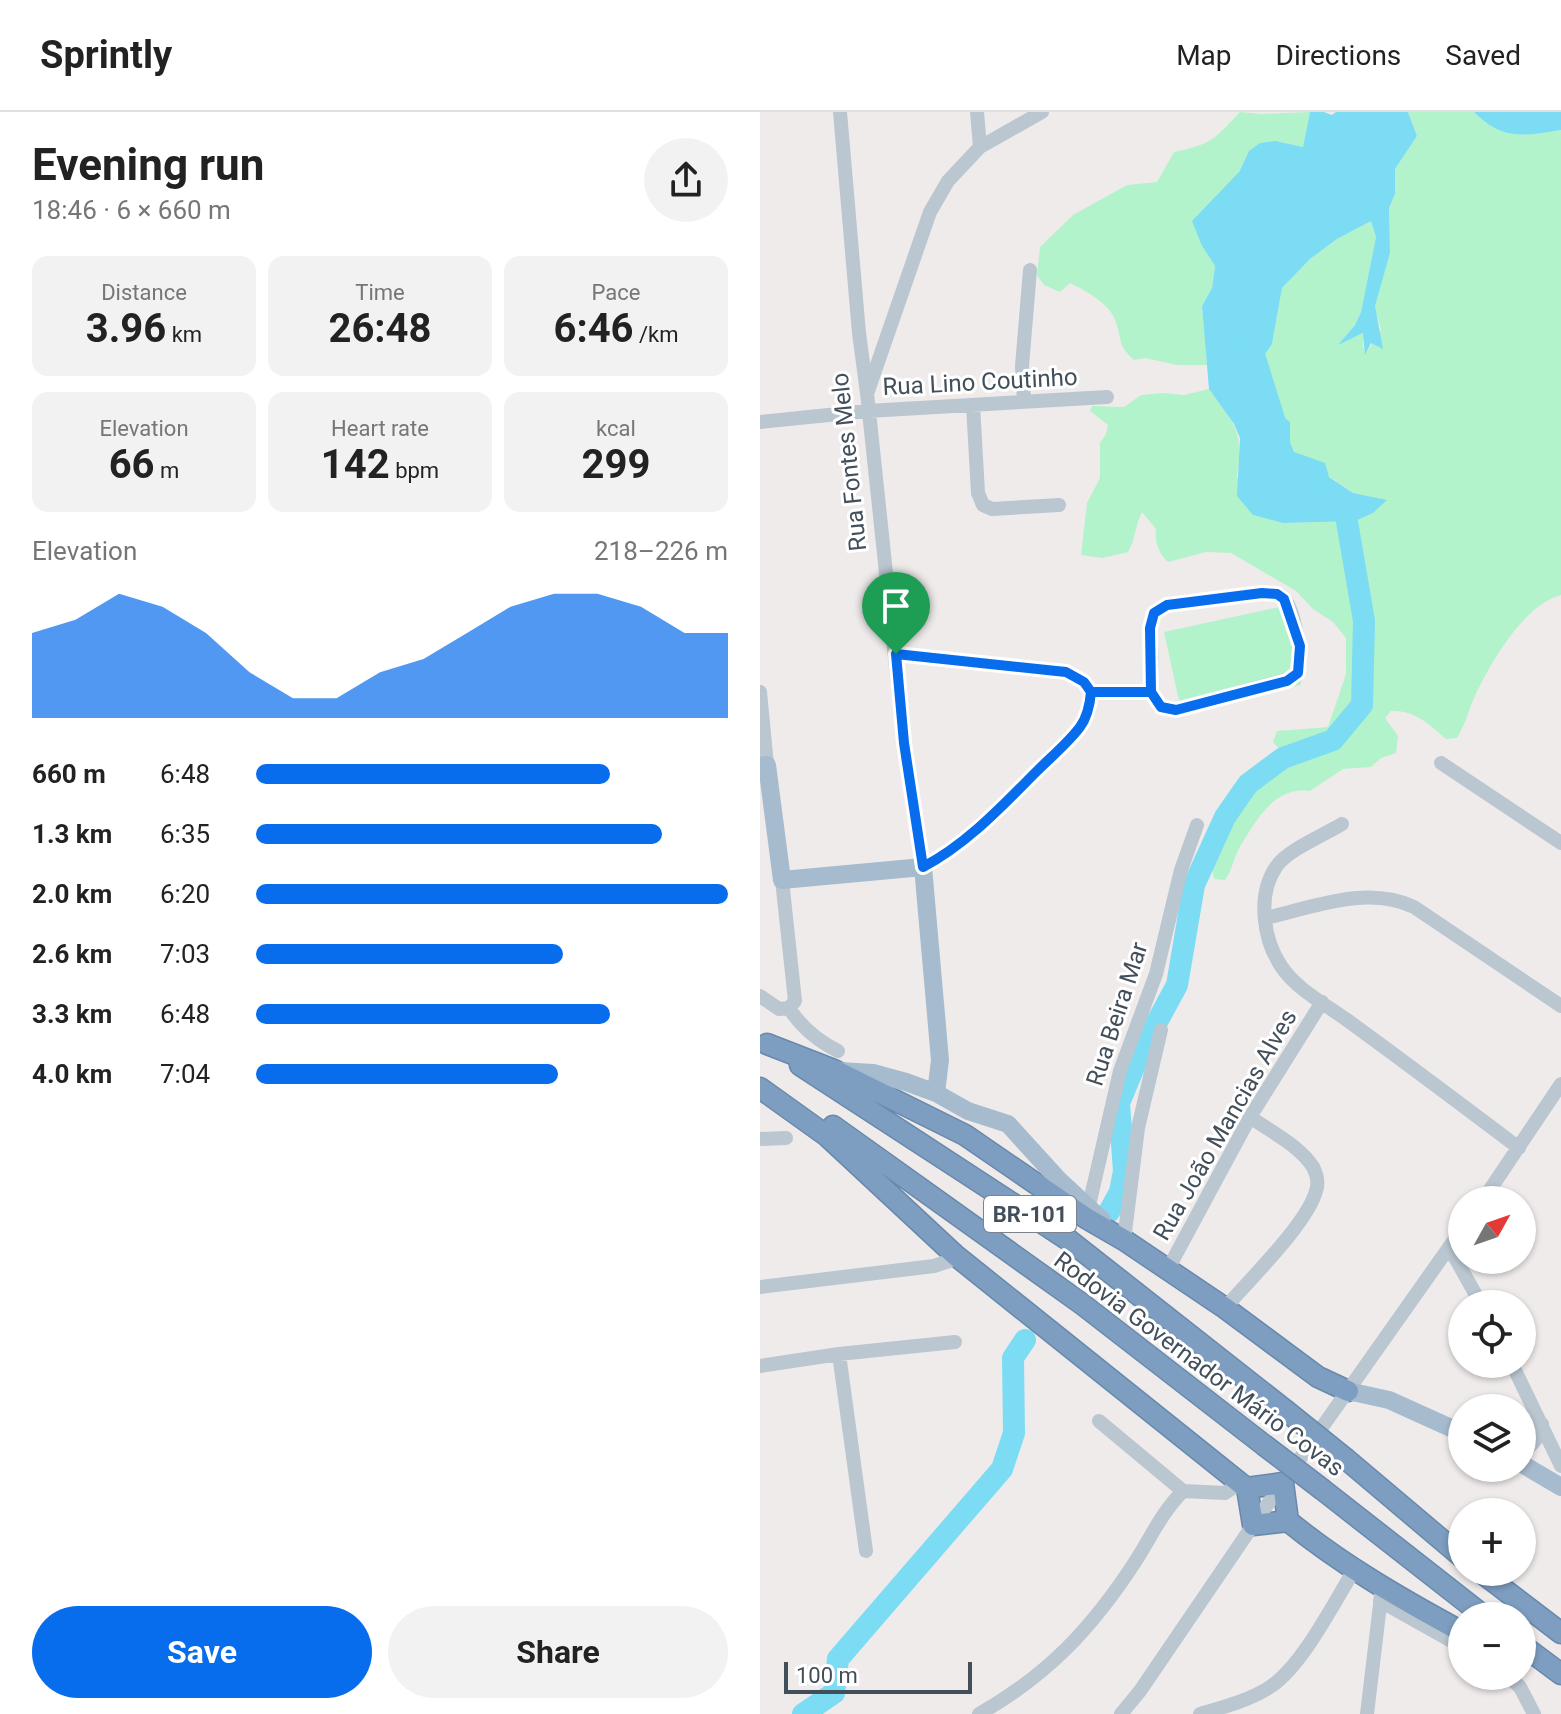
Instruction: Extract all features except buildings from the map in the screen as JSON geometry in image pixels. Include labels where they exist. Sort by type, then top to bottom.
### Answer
[{"type":"highway","points":[[764,1041],[836,1060],[965,1135],[1225,1308],[1318,1377],[1348,1391]]},
{"type":"highway","name":"Rodovia Governador Mário Covas","points":[[764,1041],[1070,1241],[1346,1459],[1448,1545]]},
{"type":"highway","name":"Rodovia Governador Mário Covas","points":[[760,1077],[1082,1304],[1466,1602]]},
{"type":"highway","points":[[760,1088],[827,1136],[955,1255],[1244,1486],[1253,1525],[1288,1521],[1354,1570],[1381,1595],[1448,1626]]},
{"type":"highway","points":[[1244,1486],[1283,1483],[1288,1521]]},
{"type":"highway","points":[[1499,1586],[1561,1633]]},
{"type":"highway","points":[[1536,1655],[1561,1674]]},
{"type":"highway","points":[[1536,1672],[1561,1687]]},
{"type":"main road","points":[[764,766],[782,880],[923,867]]},
{"type":"main road","name":"Rua Fontes Melo","points":[[923,867],[940,1060],[936,1093]]},
{"type":"main road","points":[[836,1060],[936,1093],[968,1111],[1008,1124],[1103,1225]]},
{"type":"main road","points":[[1348,1391],[1389,1400],[1448,1427]]},
{"type":"main road","points":[[1536,1472],[1561,1487]]},
{"type":"street","name":"Rua Fontes Melo","points":[[840,112],[859,333],[904,743],[923,867]]},
{"type":"street","points":[[977,112],[980,147]]},
{"type":"street","points":[[867,393],[930,212],[948,181],[980,147],[1042,112]]},
{"type":"street","points":[[1024,402],[1022,366],[1030,270]]},
{"type":"street","name":"Rua Lino Coutinho","points":[[760,422],[868,411],[1107,397]]},
{"type":"street","points":[[973,405],[978,493],[983,505],[992,509],[1059,505]]},
{"type":"street","points":[[1262,593],[1277,594],[1284,599],[1300,646],[1301,667],[1296,677],[1176,710],[1161,707],[1151,692],[1151,618],[1161,607],[1262,593]]},
{"type":"street","points":[[896,654],[1066,672],[1084,682],[1091,692],[1090,708],[1082,725],[1069,740],[992,815],[945,855],[923,867]]},
{"type":"street","points":[[760,692],[764,766]]},
{"type":"street","points":[[1091,692],[1151,692]]},
{"type":"street","points":[[1441,763],[1561,843]]},
{"type":"street","points":[[1342,824],[1286,856],[1276,866],[1265,899],[1265,918],[1270,944],[1280,965],[1322,1002],[1519,1148]]},
{"type":"street","name":"Rua Beira Mar","points":[[1103,1225],[1120,1071],[1156,974],[1181,870],[1197,825]]},
{"type":"street","points":[[760,996],[779,1009],[789,1008],[796,996],[782,880]]},
{"type":"street","points":[[1265,918],[1352,897],[1397,899],[1414,907],[1561,1006]]},
{"type":"street","name":"Rua João Mancias Alves","points":[[1168,1269],[1250,1117],[1322,1002]]},
{"type":"street","points":[[789,1008],[797,1021],[836,1060]]},
{"type":"street","points":[[1103,1225],[1138,1128],[1161,1030]]},
{"type":"street","points":[[1493,1186],[1561,1084]]},
{"type":"street","points":[[1225,1308],[1297,1225],[1316,1194],[1318,1181],[1312,1167],[1299,1152],[1250,1117]]},
{"type":"street","points":[[760,1139],[786,1138]]},
{"type":"street","points":[[1121,1714],[1448,1248]]},
{"type":"street","points":[[760,1287],[934,1266],[949,1261],[955,1255]]},
{"type":"street","points":[[760,1366],[955,1342]]},
{"type":"street","points":[[839,1354],[866,1551]]},
{"type":"street","points":[[1519,1378],[1561,1466]]},
{"type":"street","points":[[1099,1421],[1183,1491],[1225,1493],[1244,1486]]},
{"type":"street","points":[[1536,1441],[1542,1424]]},
{"type":"street","points":[[979,1714],[1024,1686],[1060,1657],[1091,1623],[1135,1562],[1167,1507],[1183,1491]]},
{"type":"street","points":[[1200,1714],[1243,1701],[1271,1686],[1288,1671],[1354,1570]]},
{"type":"street","points":[[1367,1714],[1381,1595],[1448,1638]]},
{"type":"street","points":[[1522,1690],[1534,1714]]},
{"type":"green space","points":[[1240,112],[1310,112],[1303,147],[1276,141],[1249,151],[1202,246],[1215,266],[1212,288],[1202,306],[1207,365],[1177,365],[1145,358],[1134,360],[1122,346],[1115,320],[1102,303],[1070,283],[1060,292],[1044,285],[1037,275],[1040,247],[1073,215],[1127,185],[1157,182],[1174,152],[1212,140]]},
{"type":"green space","points":[[1408,112],[1474,112],[1494,127],[1514,134],[1561,130],[1561,595],[1534,610],[1498,653],[1457,738],[1446,739],[1414,715],[1391,711],[1385,718],[1398,736],[1396,753],[1381,758],[1371,767],[1343,769],[1310,791],[1298,791],[1277,799],[1254,825],[1225,880],[1214,879],[1211,863],[1232,822],[1253,791],[1281,767],[1323,748],[1307,745],[1281,751],[1273,742],[1277,731],[1328,727],[1346,674],[1346,638],[1333,622],[1313,609],[1296,591],[1231,553],[1206,552],[1168,562],[1158,547],[1156,529],[1142,512],[1128,552],[1102,558],[1081,555],[1087,503],[1100,478],[1100,443],[1108,425],[1090,411],[1092,406],[1124,407],[1141,395],[1184,395],[1209,389],[1238,438],[1237,477],[1283,523],[1355,521],[1386,500],[1353,493],[1294,452],[1290,442],[1290,422],[1258,396],[1250,376],[1272,344],[1282,288],[1310,259],[1337,239],[1371,221],[1376,237],[1361,312],[1340,343],[1364,333],[1366,353],[1381,330],[1374,306],[1390,253],[1389,208],[1395,194],[1395,169],[1417,136]]},
{"type":"green space","points":[[1284,606],[1301,685],[1181,710],[1164,632]]},
{"type":"water","points":[[1310,112],[1332,115],[1336,112],[1408,112],[1417,136],[1395,169],[1395,194],[1389,208],[1390,253],[1375,306],[1383,349],[1371,343],[1365,355],[1363,333],[1338,345],[1355,325],[1361,312],[1376,237],[1371,221],[1337,239],[1310,259],[1282,288],[1272,344],[1250,376],[1258,396],[1290,422],[1290,442],[1294,452],[1325,463],[1329,477],[1353,493],[1387,500],[1373,513],[1355,521],[1283,523],[1253,515],[1237,496],[1240,438],[1234,424],[1209,389],[1202,306],[1212,288],[1215,266],[1202,246],[1192,221],[1239,172],[1249,151],[1260,143],[1276,141],[1303,147]]},
{"type":"water","points":[[1474,112],[1561,112],[1561,130],[1514,134],[1495,128]]},
{"type":"waterway","points":[[1249,339],[1278,432]]},
{"type":"waterway","points":[[1109,1212],[1120,1192],[1124,1171],[1119,1103],[1139,1055],[1177,985],[1194,885],[1225,817],[1248,784],[1283,758],[1333,740],[1362,705],[1364,621],[1345,510],[1331,497]]},
{"type":"waterway","points":[[803,1714],[834,1693],[838,1659],[1002,1469],[1014,1433],[1013,1358],[1025,1340]]},
{"type":"route","points":[[896,654],[904,743],[923,867],[945,855],[992,815],[1069,740],[1082,725],[1090,708],[1091,692],[1151,692],[1161,707],[1176,710],[1287,681],[1296,677],[1301,667],[1300,646],[1284,599],[1277,594],[1262,593],[1167,605],[1154,613],[1150,628],[1151,692],[1091,692],[1084,682],[1066,672],[896,654]]}]
